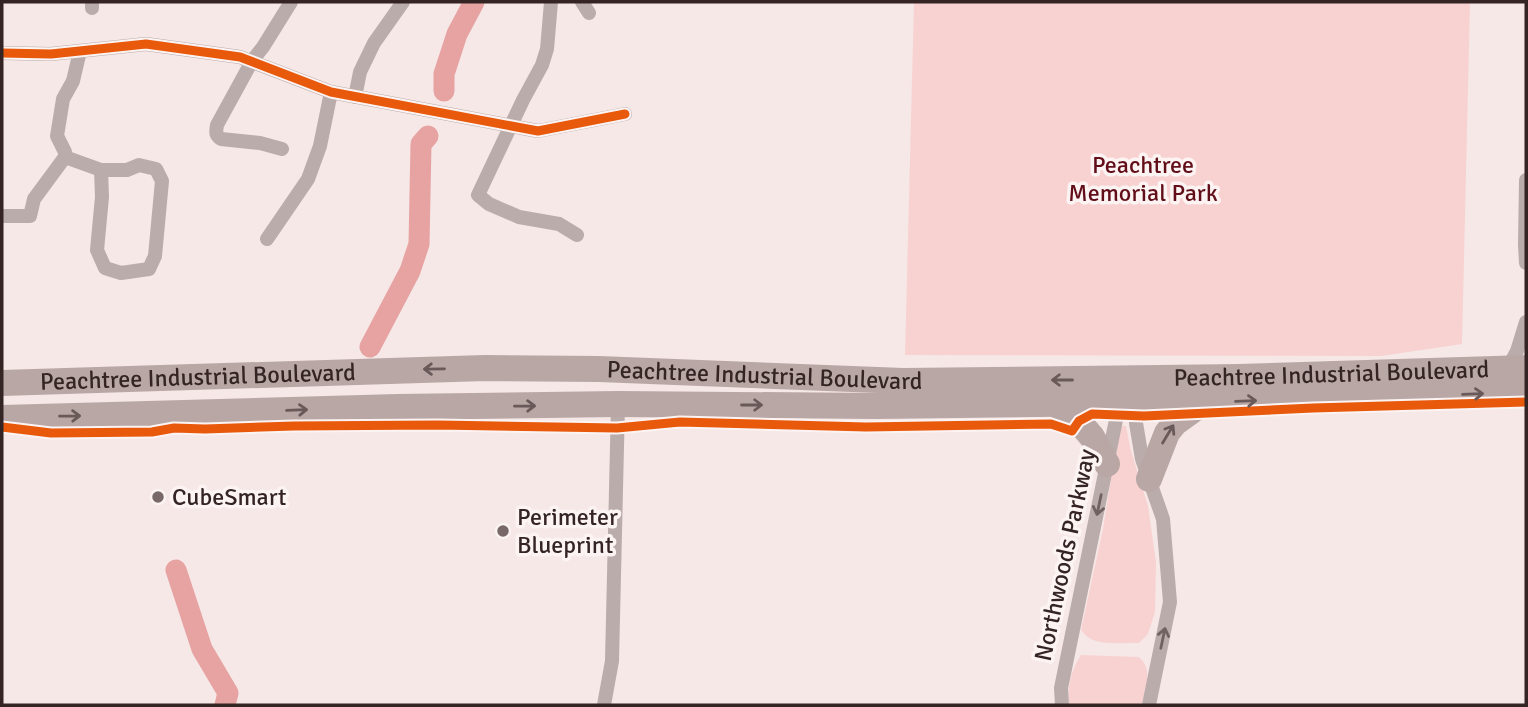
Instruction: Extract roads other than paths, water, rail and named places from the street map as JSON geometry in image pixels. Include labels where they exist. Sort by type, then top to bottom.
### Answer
[{"type":"highway","name":"Peachtree Industrial Boulevard","points":[[2,383],[485,368],[599,369],[904,381],[1239,377],[1517,368]]},
{"type":"highway","name":"Peachtree Industrial Boulevard","points":[[2,418],[618,404],[877,406],[1204,402],[1526,392]]},
{"type":"highway","points":[[1149,479],[1167,433],[1175,423],[1204,402]]},
{"type":"highway","points":[[1055,404],[1074,416],[1092,437],[1107,464]]},
{"type":"street","points":[[282,149],[260,143],[221,139],[216,132],[217,125],[252,61],[291,2]]},
{"type":"street","points":[[355,97],[360,72],[374,43],[403,2]]},
{"type":"street","points":[[551,2],[547,49],[542,65],[478,195],[489,204],[519,217],[559,224],[577,235]]},
{"type":"street","points":[[2,53],[51,54],[146,44],[240,57],[331,92],[538,131],[625,114]]},
{"type":"street","points":[[2,216],[30,216],[34,199],[65,158],[57,136],[63,99],[73,81],[80,51]]},
{"type":"street","points":[[267,239],[308,179],[320,146],[331,92]]},
{"type":"street","points":[[65,158],[101,170],[127,170],[138,165],[156,169],[162,181],[155,256],[149,269],[121,273],[105,268],[97,250],[102,197],[101,170]]},
{"type":"street","points":[[1526,180],[1526,263]]},
{"type":"street","points":[[1517,368],[1517,351],[1525,329]]},
{"type":"street","points":[[604,705],[612,661],[618,404]]},
{"type":"street","name":"Northwoods Parkway","points":[[1062,705],[1061,688],[1117,415]]},
{"type":"street","points":[[1137,415],[1142,458],[1163,519],[1170,603],[1149,705]]},
{"type":"waterway","points":[[444,91],[444,74],[457,34],[474,2]]},
{"type":"waterway","points":[[370,347],[410,271],[419,244],[421,144],[428,136]]},
{"type":"waterway","points":[[176,570],[202,649],[228,693],[225,705]]},
{"type":"place","name":"CubeSmart","points":[[158,497]]},
{"type":"place","name":"Perimeter Blueprint","points":[[503,531]]},
{"type":"park label","name":"Peachtree Memorial Park","points":[[1143,179]]}]
